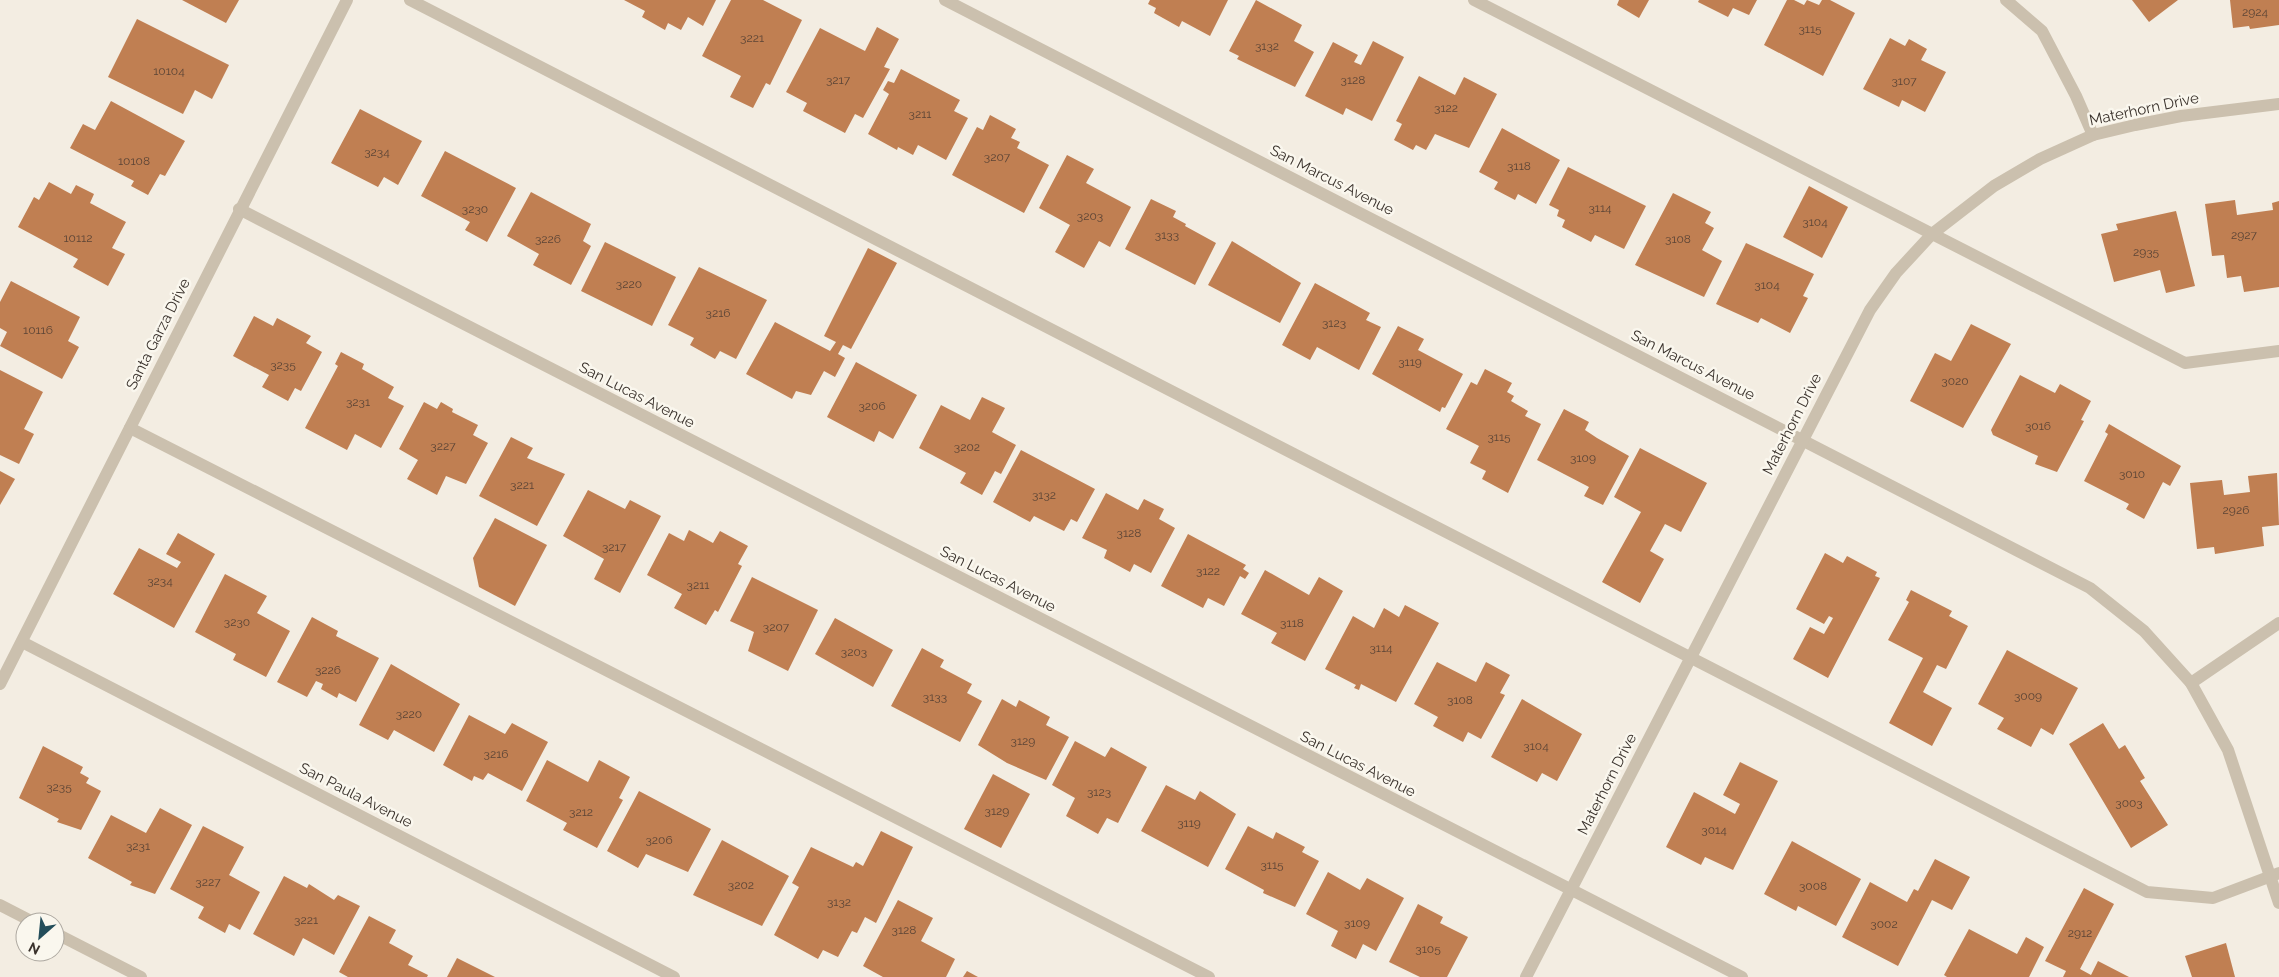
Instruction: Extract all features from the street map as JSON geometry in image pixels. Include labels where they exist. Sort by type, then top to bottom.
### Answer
[{"type":"street","name":"Santa Garza Drive","points":[[0,684],[239,209],[347,0]]},
{"type":"street","points":[[410,0],[2147,892],[2213,898],[2275,875]]},
{"type":"street","name":"San Marcus Avenue","points":[[944,0],[2090,588],[2144,631],[2191,683],[2228,750],[2275,875],[2279,903]]},
{"type":"street","points":[[1474,0],[2185,363],[2279,351]]},
{"type":"street","points":[[2006,0],[2042,32],[2076,96],[2093,135]]},
{"type":"street","name":"Materhorn Drive","points":[[1526,977],[1802,439],[1870,310],[1896,272],[1932,234],[1994,186],[2040,159],[2093,135],[2181,116],[2279,104]]},
{"type":"street","name":"San Lucas Avenue","points":[[239,209],[1742,977]]},
{"type":"street","points":[[130,428],[1208,977]]},
{"type":"street","points":[[2191,683],[2279,623]]},
{"type":"street","name":"San Paula Avenue","points":[[22,642],[674,977]]},
{"type":"street","points":[[0,905],[15,913]]},
{"type":"street","points":[[65,938],[140,977]]},
{"type":"building","points":[[182,0],[239,0],[226,23]]},
{"type":"building","points":[[624,0],[716,0],[703,26],[688,17],[681,30],[668,23],[665,30],[642,17],[645,11]]},
{"type":"building","points":[[731,0],[763,0],[802,20],[770,85],[766,83],[753,108],[730,97],[741,76],[702,56]]},
{"type":"building","points":[[1150,0],[1228,0],[1210,36],[1182,21],[1179,27],[1154,13],[1156,8],[1148,4]]},
{"type":"building","points":[[1256,0],[1302,25],[1294,41],[1314,52],[1295,87],[1237,59],[1239,56],[1229,51]]},
{"type":"building","points":[[1619,0],[1649,0],[1639,18],[1617,5]]},
{"type":"building","points":[[1699,0],[1757,0],[1749,15],[1733,8],[1728,17],[1698,2]]},
{"type":"building","points":[[1787,0],[1794,0],[1804,5],[1807,0],[1819,5],[1822,0],[1830,0],[1855,13],[1823,76],[1764,45]]},
{"type":"building","points":[[2132,0],[2178,0],[2149,22]]},
{"type":"building","points":[[2230,0],[2279,0],[2279,25],[2250,29],[2249,26],[2233,28]]},
{"type":"building","points":[[137,19],[229,65],[212,99],[195,90],[183,114],[108,77]]},
{"type":"building","points":[[877,27],[899,39],[884,67],[890,69],[863,118],[855,114],[845,133],[803,111],[807,103],[786,92],[820,28],[865,51]]},
{"type":"building","points":[[1890,38],[1905,46],[1909,39],[1927,49],[1921,60],[1946,72],[1925,112],[1902,100],[1899,107],[1863,89]]},
{"type":"building","points":[[1373,41],[1404,57],[1372,121],[1346,108],[1343,115],[1305,96],[1333,42],[1358,55],[1354,62],[1361,65]]},
{"type":"building","points":[[901,69],[960,100],[954,111],[968,118],[946,160],[918,145],[913,155],[898,147],[897,150],[868,134],[889,94],[883,90],[888,81],[894,83]]},
{"type":"building","points":[[1419,76],[1455,95],[1464,77],[1497,94],[1469,148],[1435,134],[1426,150],[1416,145],[1413,150],[1394,140],[1402,124],[1396,121]]},
{"type":"building","points":[[111,101],[185,141],[165,176],[160,174],[148,195],[131,186],[134,181],[70,148],[83,124],[95,130]]},
{"type":"building","points":[[360,109],[422,141],[398,185],[384,177],[378,187],[331,163]]},
{"type":"building","points":[[990,115],[1016,129],[1011,138],[1020,142],[1017,148],[1049,165],[1024,213],[952,175],[977,127],[983,130]]},
{"type":"building","points":[[1502,128],[1560,160],[1536,204],[1518,194],[1515,200],[1494,189],[1498,182],[1479,172]]},
{"type":"building","points":[[445,151],[516,188],[487,242],[465,230],[470,222],[421,196]]},
{"type":"building","points":[[1067,155],[1094,169],[1086,183],[1131,207],[1110,247],[1099,241],[1084,268],[1055,252],[1070,225],[1039,208]]},
{"type":"building","points":[[1568,167],[1646,206],[1624,249],[1595,235],[1591,242],[1562,227],[1565,220],[1557,216],[1559,210],[1549,205]]},
{"type":"building","points":[[49,182],[71,194],[76,185],[94,194],[90,203],[126,222],[112,248],[125,254],[108,286],[73,267],[78,259],[18,227],[34,197],[39,200]]},
{"type":"building","points":[[1809,186],[1848,207],[1822,258],[1783,237]]},
{"type":"building","points":[[531,192],[591,224],[583,241],[591,246],[571,285],[533,265],[539,254],[507,236]]},
{"type":"building","points":[[1673,193],[1711,212],[1705,223],[1714,228],[1702,250],[1722,261],[1704,297],[1635,265]]},
{"type":"building","points":[[1151,199],[1176,211],[1173,217],[1216,243],[1195,285],[1125,249]]},
{"type":"building","points":[[2235,200],[2237,215],[2273,210],[2272,203],[2279,201],[2279,287],[2244,292],[2241,276],[2227,278],[2224,255],[2212,256],[2205,204]]},
{"type":"building","points":[[2176,211],[2195,286],[2166,293],[2160,270],[2114,282],[2101,234],[2118,230],[2116,224]]},
{"type":"building","points":[[1232,241],[1301,283],[1280,323],[1208,285]]},
{"type":"building","points":[[605,242],[676,277],[652,326],[581,291]]},
{"type":"building","points":[[1746,243],[1814,274],[1803,296],[1808,298],[1790,333],[1761,318],[1758,323],[1716,304]]},
{"type":"building","points":[[868,248],[897,263],[851,349],[843,345],[838,354],[845,358],[835,377],[824,371],[811,395],[796,391],[792,399],[746,374],[775,322],[830,351],[836,342],[824,336]]},
{"type":"building","points":[[699,267],[767,300],[736,359],[720,351],[715,359],[690,345],[694,338],[668,325]]},
{"type":"building","points":[[11,281],[80,317],[68,341],[79,347],[62,379],[0,346],[7,332],[0,328],[0,302]]},
{"type":"building","points":[[1315,283],[1370,313],[1366,320],[1381,327],[1359,370],[1317,347],[1310,360],[1282,345]]},
{"type":"building","points":[[254,316],[273,326],[277,318],[311,336],[306,343],[322,352],[301,391],[295,388],[288,401],[262,387],[269,375],[233,356]]},
{"type":"building","points":[[1971,324],[2011,344],[1963,428],[1910,401],[1935,353],[1951,361]]},
{"type":"building","points":[[1398,326],[1424,339],[1418,350],[1463,374],[1445,408],[1442,407],[1440,412],[1372,374]]},
{"type":"building","points":[[341,352],[364,364],[362,369],[394,387],[388,398],[404,406],[381,448],[355,434],[347,450],[305,428],[338,366],[335,364]]},
{"type":"building","points":[[856,362],[917,395],[893,439],[879,431],[874,442],[827,417]]},
{"type":"building","points":[[1485,369],[1512,383],[1507,392],[1514,396],[1511,401],[1528,411],[1525,416],[1541,424],[1508,493],[1482,479],[1486,471],[1470,463],[1479,446],[1446,429],[1471,382],[1477,385]]},
{"type":"building","points":[[0,370],[43,392],[24,429],[34,434],[19,464],[0,455]]},
{"type":"building","points":[[2020,375],[2055,393],[2060,384],[2091,401],[2081,420],[2084,421],[2057,472],[2035,464],[2038,456],[1993,435],[1991,430]]},
{"type":"building","points":[[982,397],[1005,408],[992,432],[1016,445],[1001,474],[995,471],[982,495],[960,483],[966,473],[919,448],[941,405],[970,420]]},
{"type":"building","points":[[424,402],[437,409],[441,402],[453,409],[452,412],[478,425],[473,435],[488,443],[466,484],[446,476],[437,495],[407,479],[418,460],[399,449]]},
{"type":"building","points":[[1564,409],[1589,422],[1585,430],[1629,456],[1603,505],[1584,496],[1589,487],[1537,460]]},
{"type":"building","points":[[2109,424],[2181,466],[2170,486],[2163,482],[2144,519],[2126,509],[2129,504],[2084,481],[2108,434],[2105,432]]},
{"type":"building","points":[[511,437],[533,448],[527,458],[565,474],[537,526],[479,496]]},
{"type":"building","points":[[1640,448],[1707,483],[1681,532],[1665,524],[1650,551],[1664,559],[1640,603],[1602,582],[1641,512],[1614,497]]},
{"type":"building","points":[[1021,450],[1095,489],[1077,522],[1071,519],[1064,531],[1034,516],[1030,522],[993,502]]},
{"type":"building","points":[[0,471],[15,479],[0,505]]},
{"type":"building","points":[[2277,473],[2279,525],[2262,527],[2264,546],[2215,554],[2214,547],[2197,549],[2190,483],[2222,480],[2224,495],[2250,492],[2248,476]]},
{"type":"building","points":[[588,490],[625,509],[630,500],[661,516],[620,593],[594,579],[604,559],[563,536]]},
{"type":"building","points":[[1106,493],[1138,510],[1144,499],[1164,509],[1159,519],[1175,528],[1151,573],[1134,564],[1130,572],[1104,558],[1107,550],[1082,538]]},
{"type":"building","points":[[495,518],[547,545],[515,606],[479,587],[473,558]]},
{"type":"building","points":[[689,530],[713,543],[720,531],[748,546],[738,564],[742,566],[718,612],[715,610],[706,625],[674,608],[682,594],[647,575],[669,533],[684,541]]},
{"type":"building","points":[[178,533],[215,554],[174,628],[113,594],[139,548],[177,568],[181,562],[166,554]]},
{"type":"building","points":[[1188,534],[1246,565],[1243,569],[1249,573],[1245,579],[1240,576],[1224,606],[1208,598],[1203,608],[1161,586]]},
{"type":"building","points":[[1825,553],[1843,563],[1847,556],[1877,572],[1875,576],[1880,578],[1828,678],[1793,659],[1810,627],[1824,634],[1833,618],[1829,616],[1824,624],[1796,609]]},
{"type":"building","points":[[1265,570],[1309,595],[1319,577],[1343,591],[1305,661],[1271,643],[1277,633],[1241,614]]},
{"type":"building","points":[[225,574],[267,596],[257,613],[290,631],[266,677],[233,660],[236,654],[195,632]]},
{"type":"building","points":[[752,577],[818,610],[788,671],[748,651],[754,632],[730,621]]},
{"type":"building","points":[[1911,590],[1952,611],[1949,616],[1968,626],[1946,669],[1937,665],[1923,692],[1952,708],[1932,746],[1889,723],[1923,658],[1888,640],[1909,602],[1906,600]]},
{"type":"building","points":[[1405,605],[1439,623],[1396,702],[1361,684],[1359,690],[1354,688],[1356,685],[1325,669],[1353,616],[1374,628],[1384,608],[1399,617]]},
{"type":"building","points":[[312,617],[338,631],[336,636],[379,658],[356,702],[339,693],[337,698],[321,689],[323,684],[316,681],[307,697],[277,682]]},
{"type":"building","points":[[835,618],[893,650],[873,687],[815,654]]},
{"type":"building","points":[[922,648],[944,660],[940,667],[972,684],[967,693],[982,701],[960,742],[891,706]]},
{"type":"building","points":[[2007,650],[2078,688],[2053,735],[2041,728],[2031,747],[1997,729],[2004,718],[1978,704]]},
{"type":"building","points":[[1437,662],[1476,682],[1486,662],[1510,675],[1500,693],[1505,695],[1481,739],[1468,732],[1463,742],[1433,726],[1438,717],[1414,704]]},
{"type":"building","points":[[391,664],[460,704],[434,752],[394,730],[388,740],[359,725]]},
{"type":"building","points":[[1002,699],[1016,707],[1019,700],[1050,717],[1046,725],[1069,737],[1046,780],[1007,763],[978,745]]},
{"type":"building","points":[[1522,699],[1582,734],[1557,781],[1542,773],[1537,782],[1491,757]]},
{"type":"building","points":[[469,715],[505,734],[512,723],[548,742],[522,791],[488,773],[483,780],[474,776],[472,781],[443,765]]},
{"type":"building","points":[[2103,723],[2119,749],[2125,745],[2145,778],[2140,781],[2168,825],[2131,848],[2069,744]]},
{"type":"building","points":[[1075,741],[1105,757],[1111,747],[1147,767],[1118,823],[1107,818],[1098,834],[1066,816],[1075,798],[1052,785]]},
{"type":"building","points":[[43,746],[83,767],[80,773],[89,778],[86,783],[101,791],[81,830],[57,822],[59,819],[19,798]]},
{"type":"building","points":[[547,760],[588,782],[599,760],[630,777],[619,798],[623,800],[597,848],[563,830],[567,823],[526,801]]},
{"type":"building","points":[[1740,762],[1778,781],[1733,870],[1705,857],[1701,865],[1666,847],[1694,792],[1735,814],[1740,804],[1723,795]]},
{"type":"building","points":[[993,774],[1030,794],[1001,848],[964,829]]},
{"type":"building","points":[[1166,785],[1195,800],[1200,791],[1236,814],[1208,867],[1141,831]]},
{"type":"building","points":[[639,791],[711,829],[688,872],[646,854],[638,868],[607,851]]},
{"type":"building","points":[[160,808],[192,825],[155,894],[130,885],[132,882],[88,858],[111,815],[146,833]]},
{"type":"building","points":[[203,826],[244,847],[229,875],[260,892],[240,930],[229,924],[225,933],[198,918],[204,907],[170,889]]},
{"type":"building","points":[[1248,826],[1273,839],[1276,832],[1305,847],[1302,852],[1319,861],[1295,907],[1263,893],[1264,890],[1225,869]]},
{"type":"building","points":[[881,831],[913,847],[876,923],[865,917],[857,933],[852,931],[838,957],[823,950],[818,959],[774,935],[799,887],[792,883],[811,847],[853,867],[856,862],[863,866]]},
{"type":"building","points":[[722,840],[789,876],[762,926],[693,895]]},
{"type":"building","points":[[1792,841],[1861,879],[1836,926],[1798,906],[1796,911],[1764,894]]},
{"type":"building","points":[[1935,859],[1970,877],[1952,910],[1932,900],[1898,966],[1842,937],[1870,882],[1907,902],[1914,889],[1918,891]]},
{"type":"building","points":[[1328,872],[1360,890],[1367,878],[1404,898],[1376,951],[1363,944],[1356,959],[1331,946],[1338,931],[1306,914]]},
{"type":"building","points":[[284,876],[307,888],[309,884],[334,900],[338,895],[360,906],[334,955],[303,938],[294,956],[253,934]]},
{"type":"building","points":[[2084,888],[2114,904],[2080,969],[2091,975],[2098,961],[2129,977],[2063,977],[2066,971],[2045,961]]},
{"type":"building","points":[[898,900],[933,918],[921,941],[955,959],[946,977],[883,977],[863,966]]},
{"type":"building","points":[[1418,904],[1443,917],[1440,923],[1468,937],[1447,977],[1420,977],[1389,962]]},
{"type":"building","points":[[369,916],[396,930],[389,943],[413,956],[408,965],[428,975],[427,977],[348,977],[339,972]]},
{"type":"building","points":[[1969,929],[2017,954],[2026,937],[2044,947],[2029,977],[1947,977],[1944,975]]},
{"type":"building","points":[[2226,943],[2235,977],[2192,977],[2185,956]]},
{"type":"building","points":[[457,958],[495,977],[447,977]]},
{"type":"building","points":[[967,971],[978,977],[963,977]]}]
